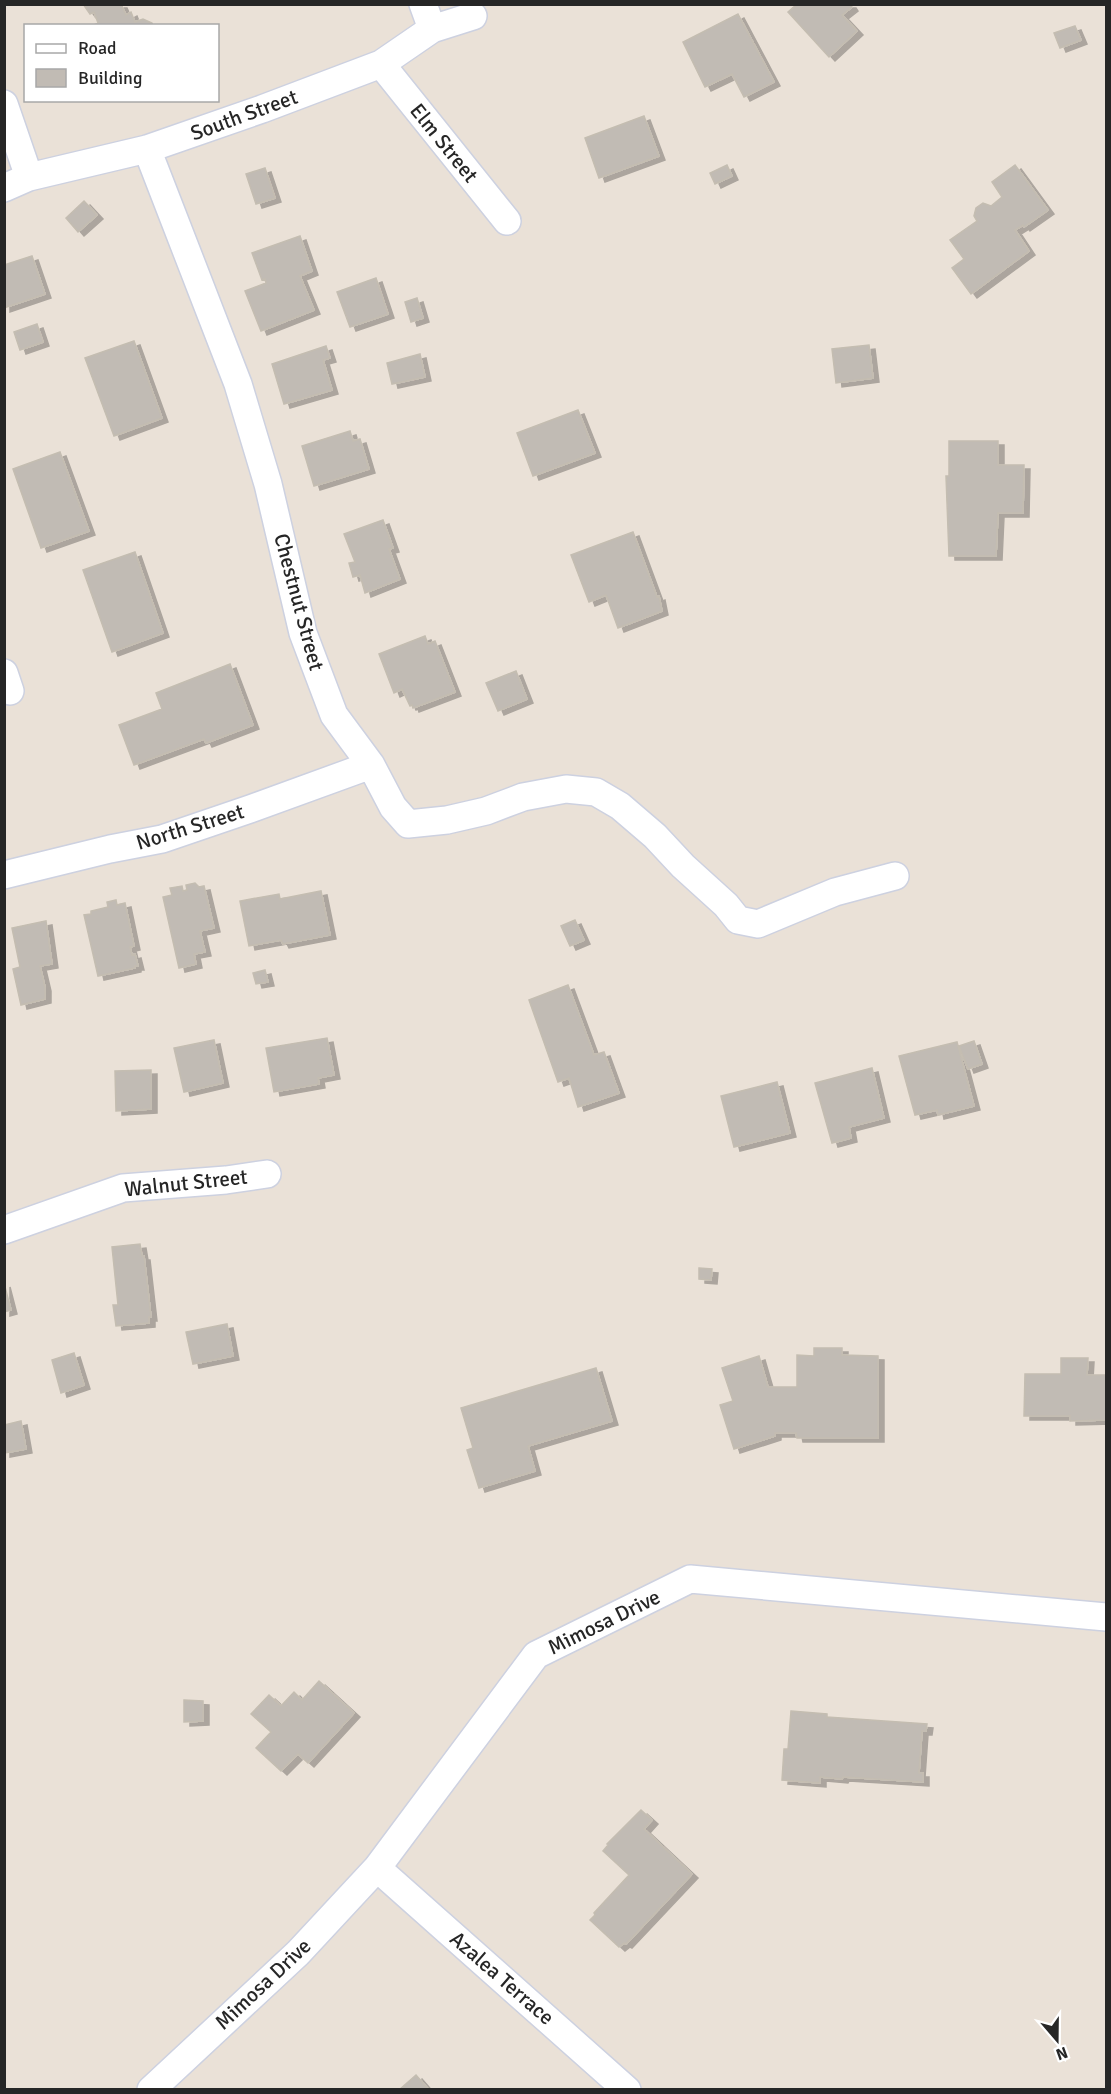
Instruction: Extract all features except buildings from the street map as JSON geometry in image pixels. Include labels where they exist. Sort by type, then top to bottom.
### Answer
[{"type":"street","name":"South Street","points":[[4,188],[29,177],[147,149],[381,64],[427,17],[473,16]]},
{"type":"street","name":"Elm Street","points":[[381,64],[507,221]]},
{"type":"street","points":[[4,104],[29,177]]},
{"type":"street","name":"Chestnut Street","points":[[147,149],[238,384],[268,484],[303,633],[334,715],[371,765],[393,807],[408,824],[447,820],[486,811],[523,797],[566,789],[596,792],[621,806],[655,836],[683,866],[726,905],[738,920],[758,924],[836,892],[895,876]]},
{"type":"street","name":"North Street","points":[[4,875],[110,849],[162,839],[371,765]]},
{"type":"street","name":"Walnut Street","points":[[4,1230],[123,1188],[226,1180],[267,1174]]},
{"type":"street","name":"Mimosa Drive","points":[[151,2090],[298,1953],[377,1868],[536,1655],[690,1580],[1107,1617]]},
{"type":"street","name":"Azalea Terrace","points":[[377,1868],[627,2090]]}]
